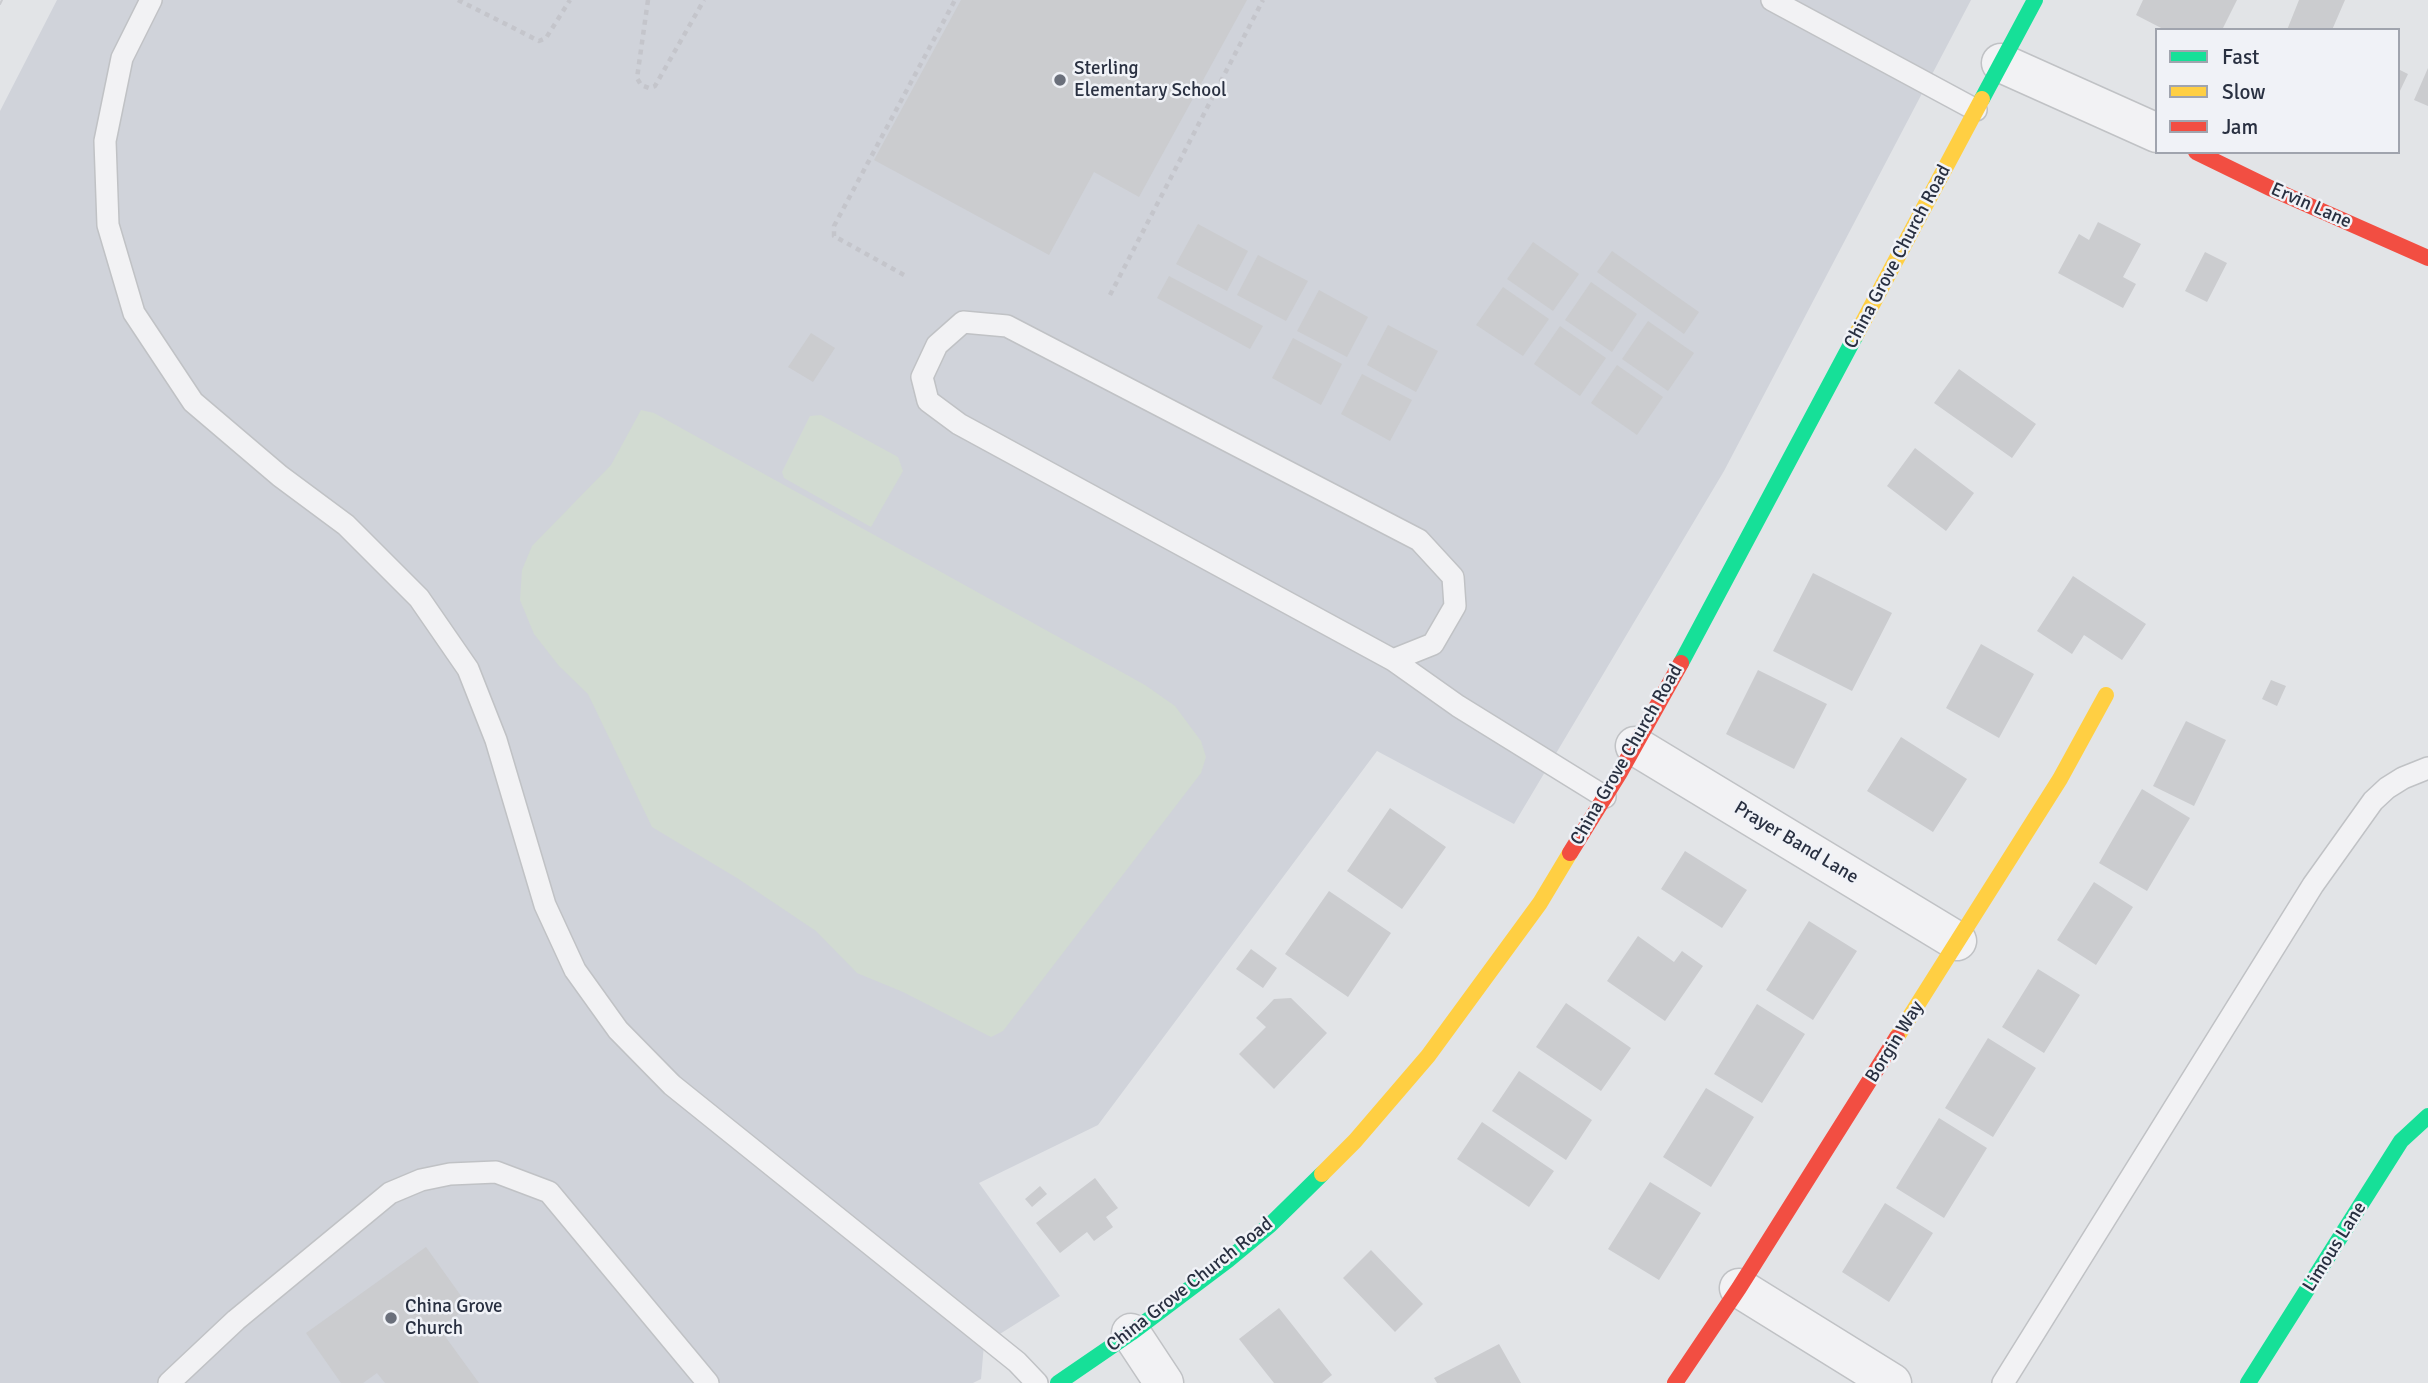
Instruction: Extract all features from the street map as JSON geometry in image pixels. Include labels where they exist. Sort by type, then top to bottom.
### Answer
[{"type":"street","name":"China Grove Church Road","points":[[1058,1383],[1131,1333],[1228,1260],[1269,1225],[1356,1141],[1428,1056],[1532,914],[1635,746],[2035,0]]},
{"type":"street","points":[[2001,63],[2155,133]]},
{"type":"street","name":"Ervin Lane","points":[[2200,154],[2428,258]]},
{"type":"street","name":"Borgin Way","points":[[1675,1383],[1739,1289],[2060,779],[2106,695]]},
{"type":"street","name":"Prayer Band Lane","points":[[1635,746],[1957,941]]},
{"type":"street","name":"Limous Lane","points":[[2248,1383],[2401,1141],[2428,1116]]},
{"type":"street","points":[[1739,1289],[1892,1383]]},
{"type":"street","points":[[1131,1333],[1164,1383]]},
{"type":"lane","points":[[151,0],[122,58],[105,141],[108,225],[134,313],[192,402],[280,477],[346,525],[419,598],[468,669],[496,740],[545,905],[575,970],[618,1030],[671,1084],[1017,1362],[1037,1383]]},
{"type":"lane","points":[[1772,0],[1976,110]]},
{"type":"lane","points":[[1393,660],[1433,644],[1455,606],[1453,577],[1419,540],[1007,326],[963,322],[937,345],[922,377],[928,401],[959,424],[1393,660],[1458,706],[1605,797]]},
{"type":"lane","points":[[2003,1383],[2329,862],[2373,801],[2403,778],[2428,768]]},
{"type":"lane","points":[[169,1383],[236,1320],[390,1193],[421,1180],[450,1174],[496,1172],[549,1192],[708,1383]]},
{"type":"path","points":[[458,0],[539,41],[546,38],[570,0]]},
{"type":"path","points":[[648,0],[637,78],[641,85],[649,88],[655,86],[704,0]]},
{"type":"path","points":[[904,275],[834,236],[834,226],[955,0]]},
{"type":"path","points":[[1110,295],[1263,0]]},
{"type":"shaded area","points":[[57,0],[1971,0],[1724,471],[1514,824],[1377,751],[1098,1125],[979,1183],[1060,1296],[984,1344],[981,1379],[973,1383],[0,1383],[0,111]]},
{"type":"shaded area","points":[[641,410],[654,413],[1145,685],[1175,706],[1201,741],[1206,757],[1201,773],[1003,1031],[991,1037],[903,992],[857,973],[816,931],[737,878],[652,827],[588,694],[559,666],[534,634],[520,600],[522,570],[532,546],[611,465]]},
{"type":"shaded area","points":[[821,415],[898,457],[903,471],[871,527],[784,478],[782,472],[810,416]]},
{"type":"building","name":"Sterling Elementary School","points":[[961,0],[1247,0],[1139,197],[1094,172],[1049,255],[874,160]]},
{"type":"building","points":[[2143,0],[2237,0],[2223,28],[2161,28],[2136,15]]},
{"type":"building","points":[[2299,0],[2345,0],[2333,28],[2288,28]]},
{"type":"building","points":[[2428,68],[2428,106],[2414,100]]},
{"type":"building","points":[[2400,70],[2408,74],[2400,91]]},
{"type":"building","points":[[2098,222],[2141,244],[2123,277],[2136,284],[2123,308],[2058,273],[2079,234],[2089,240]]},
{"type":"building","points":[[1198,224],[1248,251],[1227,291],[1176,264]]},
{"type":"building","points":[[1533,242],[1579,274],[1553,311],[1507,279]]},
{"type":"building","points":[[1612,251],[1699,312],[1684,334],[1597,272]]},
{"type":"building","points":[[2205,252],[2227,263],[2207,302],[2185,291]]},
{"type":"building","points":[[1258,255],[1308,281],[1286,321],[1237,295]]},
{"type":"building","points":[[1169,276],[1263,326],[1250,349],[1157,298]]},
{"type":"building","points":[[1591,282],[1637,314],[1612,352],[1565,320]]},
{"type":"building","points":[[1503,287],[1549,319],[1523,356],[1476,325]]},
{"type":"building","points":[[1319,290],[1368,317],[1347,357],[1297,331]]},
{"type":"building","points":[[1648,321],[1694,353],[1668,391],[1622,359]]},
{"type":"building","points":[[1388,325],[1438,351],[1416,392],[1367,365]]},
{"type":"building","points":[[1560,326],[1606,358],[1580,396],[1534,364]]},
{"type":"building","points":[[811,333],[835,348],[813,382],[788,367]]},
{"type":"building","points":[[1293,338],[1342,364],[1321,405],[1272,378]]},
{"type":"building","points":[[1617,365],[1663,397],[1637,435],[1591,403]]},
{"type":"building","points":[[1959,369],[2036,424],[2012,458],[1934,403]]},
{"type":"building","points":[[1362,374],[1412,400],[1390,441],[1341,414]]},
{"type":"building","points":[[1915,448],[1974,493],[1946,531],[1887,486]]},
{"type":"building","points":[[1813,573],[1892,613],[1852,691],[1773,651]]},
{"type":"building","points":[[2073,576],[2146,624],[2122,660],[2084,635],[2072,654],[2037,631]]},
{"type":"building","points":[[1981,644],[2034,674],[1999,738],[1946,708]]},
{"type":"building","points":[[1758,670],[1827,704],[1794,769],[1726,734]]},
{"type":"building","points":[[2271,680],[2286,686],[2277,706],[2262,699]]},
{"type":"building","points":[[2186,721],[2226,740],[2194,806],[2153,786]]},
{"type":"building","points":[[1901,737],[1967,779],[1933,832],[1867,791]]},
{"type":"building","points":[[2142,789],[2190,818],[2147,891],[2099,863]]},
{"type":"building","points":[[1390,808],[1446,847],[1402,909],[1347,871]]},
{"type":"building","points":[[1685,851],[1747,890],[1722,928],[1661,889]]},
{"type":"building","points":[[2094,882],[2133,907],[2096,965],[2057,940]]},
{"type":"building","points":[[1329,891],[1391,933],[1348,997],[1285,954]]},
{"type":"building","points":[[1809,921],[1857,951],[1813,1020],[1766,990]]},
{"type":"building","points":[[1638,936],[1674,962],[1682,951],[1703,966],[1665,1021],[1607,981]]},
{"type":"building","points":[[1251,949],[1277,968],[1263,988],[1236,969]]},
{"type":"building","points":[[2038,969],[2080,995],[2044,1053],[2002,1027]]},
{"type":"building","points":[[1291,998],[1327,1033],[1274,1089],[1239,1054],[1266,1027],[1256,1018],[1274,999]]},
{"type":"building","points":[[1566,1003],[1631,1048],[1601,1091],[1536,1047]]},
{"type":"building","points":[[1757,1004],[1805,1034],[1762,1103],[1714,1074]]},
{"type":"building","points":[[1988,1038],[2036,1068],[1993,1137],[1945,1108]]},
{"type":"building","points":[[1519,1071],[1592,1120],[1566,1160],[1492,1111]]},
{"type":"building","points":[[1706,1088],[1754,1117],[1711,1187],[1663,1157]]},
{"type":"building","points":[[1939,1118],[1987,1148],[1944,1218],[1896,1188]]},
{"type":"building","points":[[1482,1122],[1554,1171],[1529,1207],[1457,1159]]},
{"type":"building","points":[[1095,1178],[1118,1208],[1106,1217],[1113,1227],[1094,1241],[1087,1232],[1060,1253],[1036,1223]]},
{"type":"building","points":[[1650,1182],[1701,1213],[1659,1280],[1608,1249]]},
{"type":"building","points":[[1040,1186],[1047,1194],[1032,1207],[1025,1199]]},
{"type":"building","points":[[1885,1203],[1933,1233],[1889,1302],[1842,1272]]},
{"type":"building","name":"China Grove Church","points":[[426,1247],[469,1307],[439,1328],[479,1383],[385,1383],[377,1373],[363,1383],[341,1383],[306,1333]]},
{"type":"building","points":[[1371,1250],[1423,1304],[1395,1332],[1343,1278]]},
{"type":"building","points":[[1279,1308],[1332,1375],[1322,1383],[1274,1383],[1239,1339]]},
{"type":"building","points":[[1499,1344],[1521,1383],[1437,1383],[1434,1378]]},
{"type":"tram line","points":[[0,4],[2,0]]},
{"type":"traffic: fast","points":[[1982,99],[2035,0]]},
{"type":"traffic: fast","points":[[1681,663],[1856,335]]},
{"type":"traffic: fast","points":[[2248,1383],[2401,1141],[2428,1116]]},
{"type":"traffic: fast","points":[[1058,1383],[1131,1333],[1228,1260],[1270,1225],[1322,1174]]},
{"type":"traffic: slow","points":[[1856,335],[1982,99]]},
{"type":"traffic: slow","points":[[1897,1037],[2060,779],[2106,695]]},
{"type":"traffic: slow","points":[[1322,1174],[1355,1141],[1428,1056],[1540,903],[1570,853]]},
{"type":"traffic: jam","points":[[2200,154],[2428,258]]},
{"type":"traffic: jam","points":[[1570,853],[1619,774],[1681,663]]},
{"type":"traffic: jam","points":[[1675,1383],[1739,1288],[1897,1037]]},
{"type":"place","name":"Sterling Elementary School","points":[[1060,80]]},
{"type":"place","name":"China Grove Church","points":[[391,1318]]}]
